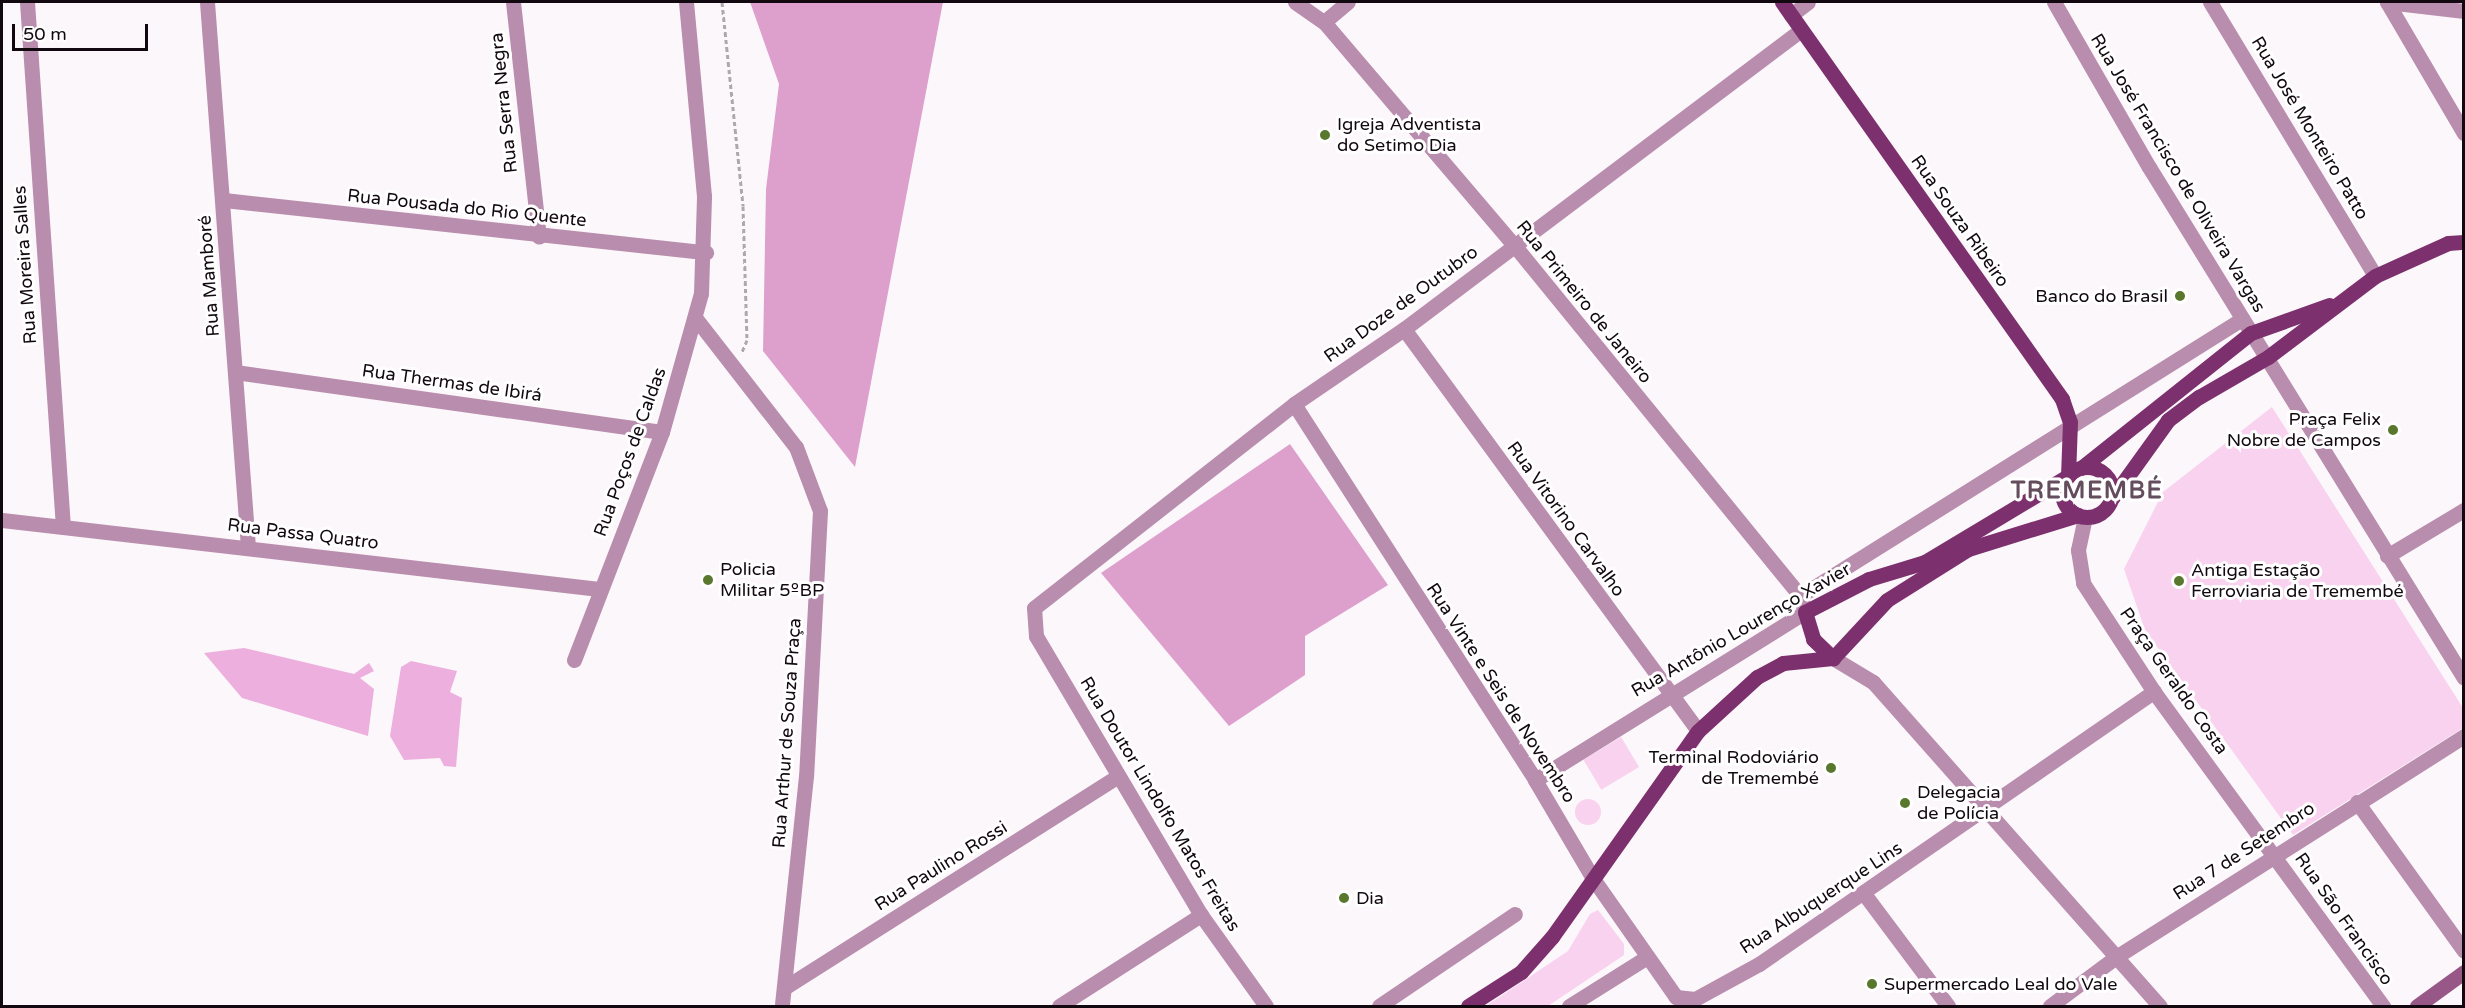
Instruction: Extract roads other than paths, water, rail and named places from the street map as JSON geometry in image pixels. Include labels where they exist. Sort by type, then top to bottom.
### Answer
[{"type":"main road","name":"Rua Souza Ribeiro","points":[[1782,2],[2062,399],[2070,422],[2068,476]]},
{"type":"main road","points":[[1468,1006],[1521,972],[1594,880],[1698,731],[1757,677],[1783,663],[1833,658],[1887,600],[1968,549],[2081,516],[2099,514],[2168,420],[2268,357],[2375,276],[2448,243],[2463,242]]},
{"type":"main road","points":[[2081,516],[2063,498],[2068,476],[2251,333],[2351,295]]},
{"type":"main road","points":[[2081,468],[2107,477],[2112,498]]},
{"type":"main road","name":"Rua Antônio Lourenço Xavier","points":[[1806,612],[1869,579],[1925,562],[2068,476]]},
{"type":"main road","points":[[1806,612],[1813,639],[1833,658]]},
{"type":"street","name":"Rua Moreira Salles","points":[[27,2],[63,527]]},
{"type":"street","name":"Rua Mamboré","points":[[207,2],[224,200],[248,547]]},
{"type":"street","name":"Rua Serra Negra","points":[[513,2],[538,237]]},
{"type":"street","name":"Rua Poços de Caldas","points":[[574,660],[599,590],[662,432],[696,320],[706,252],[686,2]]},
{"type":"street","points":[[1295,2],[1324,22],[1348,2]]},
{"type":"street","points":[[1791,15],[1808,2]]},
{"type":"street","name":"Rua José Francisco de Oliveira Vargas","points":[[2054,2],[2242,319],[2268,357],[2463,678]]},
{"type":"street","name":"Rua José Monteiro Patto","points":[[2210,2],[2375,276]]},
{"type":"street","points":[[2386,2],[2463,11]]},
{"type":"street","points":[[2386,2],[2463,133]]},
{"type":"street","name":"Rua Primeiro de Janeiro","points":[[1324,22],[1514,245],[1800,596],[1806,612]]},
{"type":"street","name":"Rua Doze de Outubro","points":[[1032,617],[1041,599],[1294,404],[1404,329],[1801,30]]},
{"type":"street","name":"Rua Pousada do Rio Quente","points":[[224,200],[538,237],[706,252]]},
{"type":"street","points":[[1800,596],[2070,422],[2242,319]]},
{"type":"street","name":"Rua Arthur de Souza Praça","points":[[696,320],[736,367],[796,447],[820,511],[806,776],[782,1006]]},
{"type":"street","name":"Rua Vitorino Carvalho","points":[[1404,329],[1666,694],[1698,731]]},
{"type":"street","name":"Rua Thermas de Ibirá","points":[[236,372],[662,432]]},
{"type":"street","name":"Rua Vinte e Seis de Novembro","points":[[1294,404],[1536,780],[1594,880],[1647,957],[1681,999]]},
{"type":"street","points":[[2387,556],[2463,510]]},
{"type":"street","name":"Praça Geraldo Costa","points":[[2081,516],[2078,550],[2083,583],[2154,692],[2274,854]]},
{"type":"street","name":"Rua Passa Quatro","points":[[2,520],[248,547],[599,590]]},
{"type":"street","name":"Rua Antônio Lourenço Xavier","points":[[1536,780],[1666,694],[1806,612]]},
{"type":"street","name":"Rua Doutor Lindolfo Matos Freitas","points":[[1032,617],[1036,636],[1201,915],[1266,1006]]},
{"type":"street","points":[[1833,658],[1873,682],[1984,811],[2118,955],[2160,1006]]},
{"type":"street","name":"Rua Albuquerque Lins","points":[[1681,999],[1695,999],[1750,969],[1865,896],[2154,692]]},
{"type":"street","name":"Rua 7 de Setembro","points":[[2050,1006],[2118,955],[2463,736]]},
{"type":"street","name":"Rua Paulino Rossi","points":[[784,988],[1118,776]]},
{"type":"street","points":[[2357,802],[2463,951]]},
{"type":"street","name":"Rua São Francisco","points":[[2274,854],[2383,1006]]},
{"type":"street","points":[[1865,896],[1948,1006]]},
{"type":"street","points":[[1379,1006],[1515,914]]},
{"type":"street","points":[[1059,1006],[1201,915]]},
{"type":"street","points":[[1569,1006],[1647,957]]},
{"type":"street","points":[[2417,1006],[2463,972]]},
{"type":"place","name":"Igreja Adventista do Setimo Dia","points":[[1325,135]]},
{"type":"place","name":"Banco do Brasil","points":[[2180,296]]},
{"type":"place","name":"Praça Felix Nobre de Campos","points":[[2393,430]]},
{"type":"place","name":"Policia Militar 5ºBP","points":[[708,580]]},
{"type":"place","name":"Antiga Estação Ferroviaria de Tremembé","points":[[2179,581]]},
{"type":"place","name":"Terminal Rodoviário de Tremembé","points":[[1831,768]]},
{"type":"place","name":"Delegacia de Polícia","points":[[1905,803]]},
{"type":"place","name":"Dia","points":[[1344,898]]},
{"type":"place","name":"Supermercado Leal do Vale","points":[[1872,984]]},
{"type":"district","name":"TREMEMBÉ","points":[[2087,491]]}]
